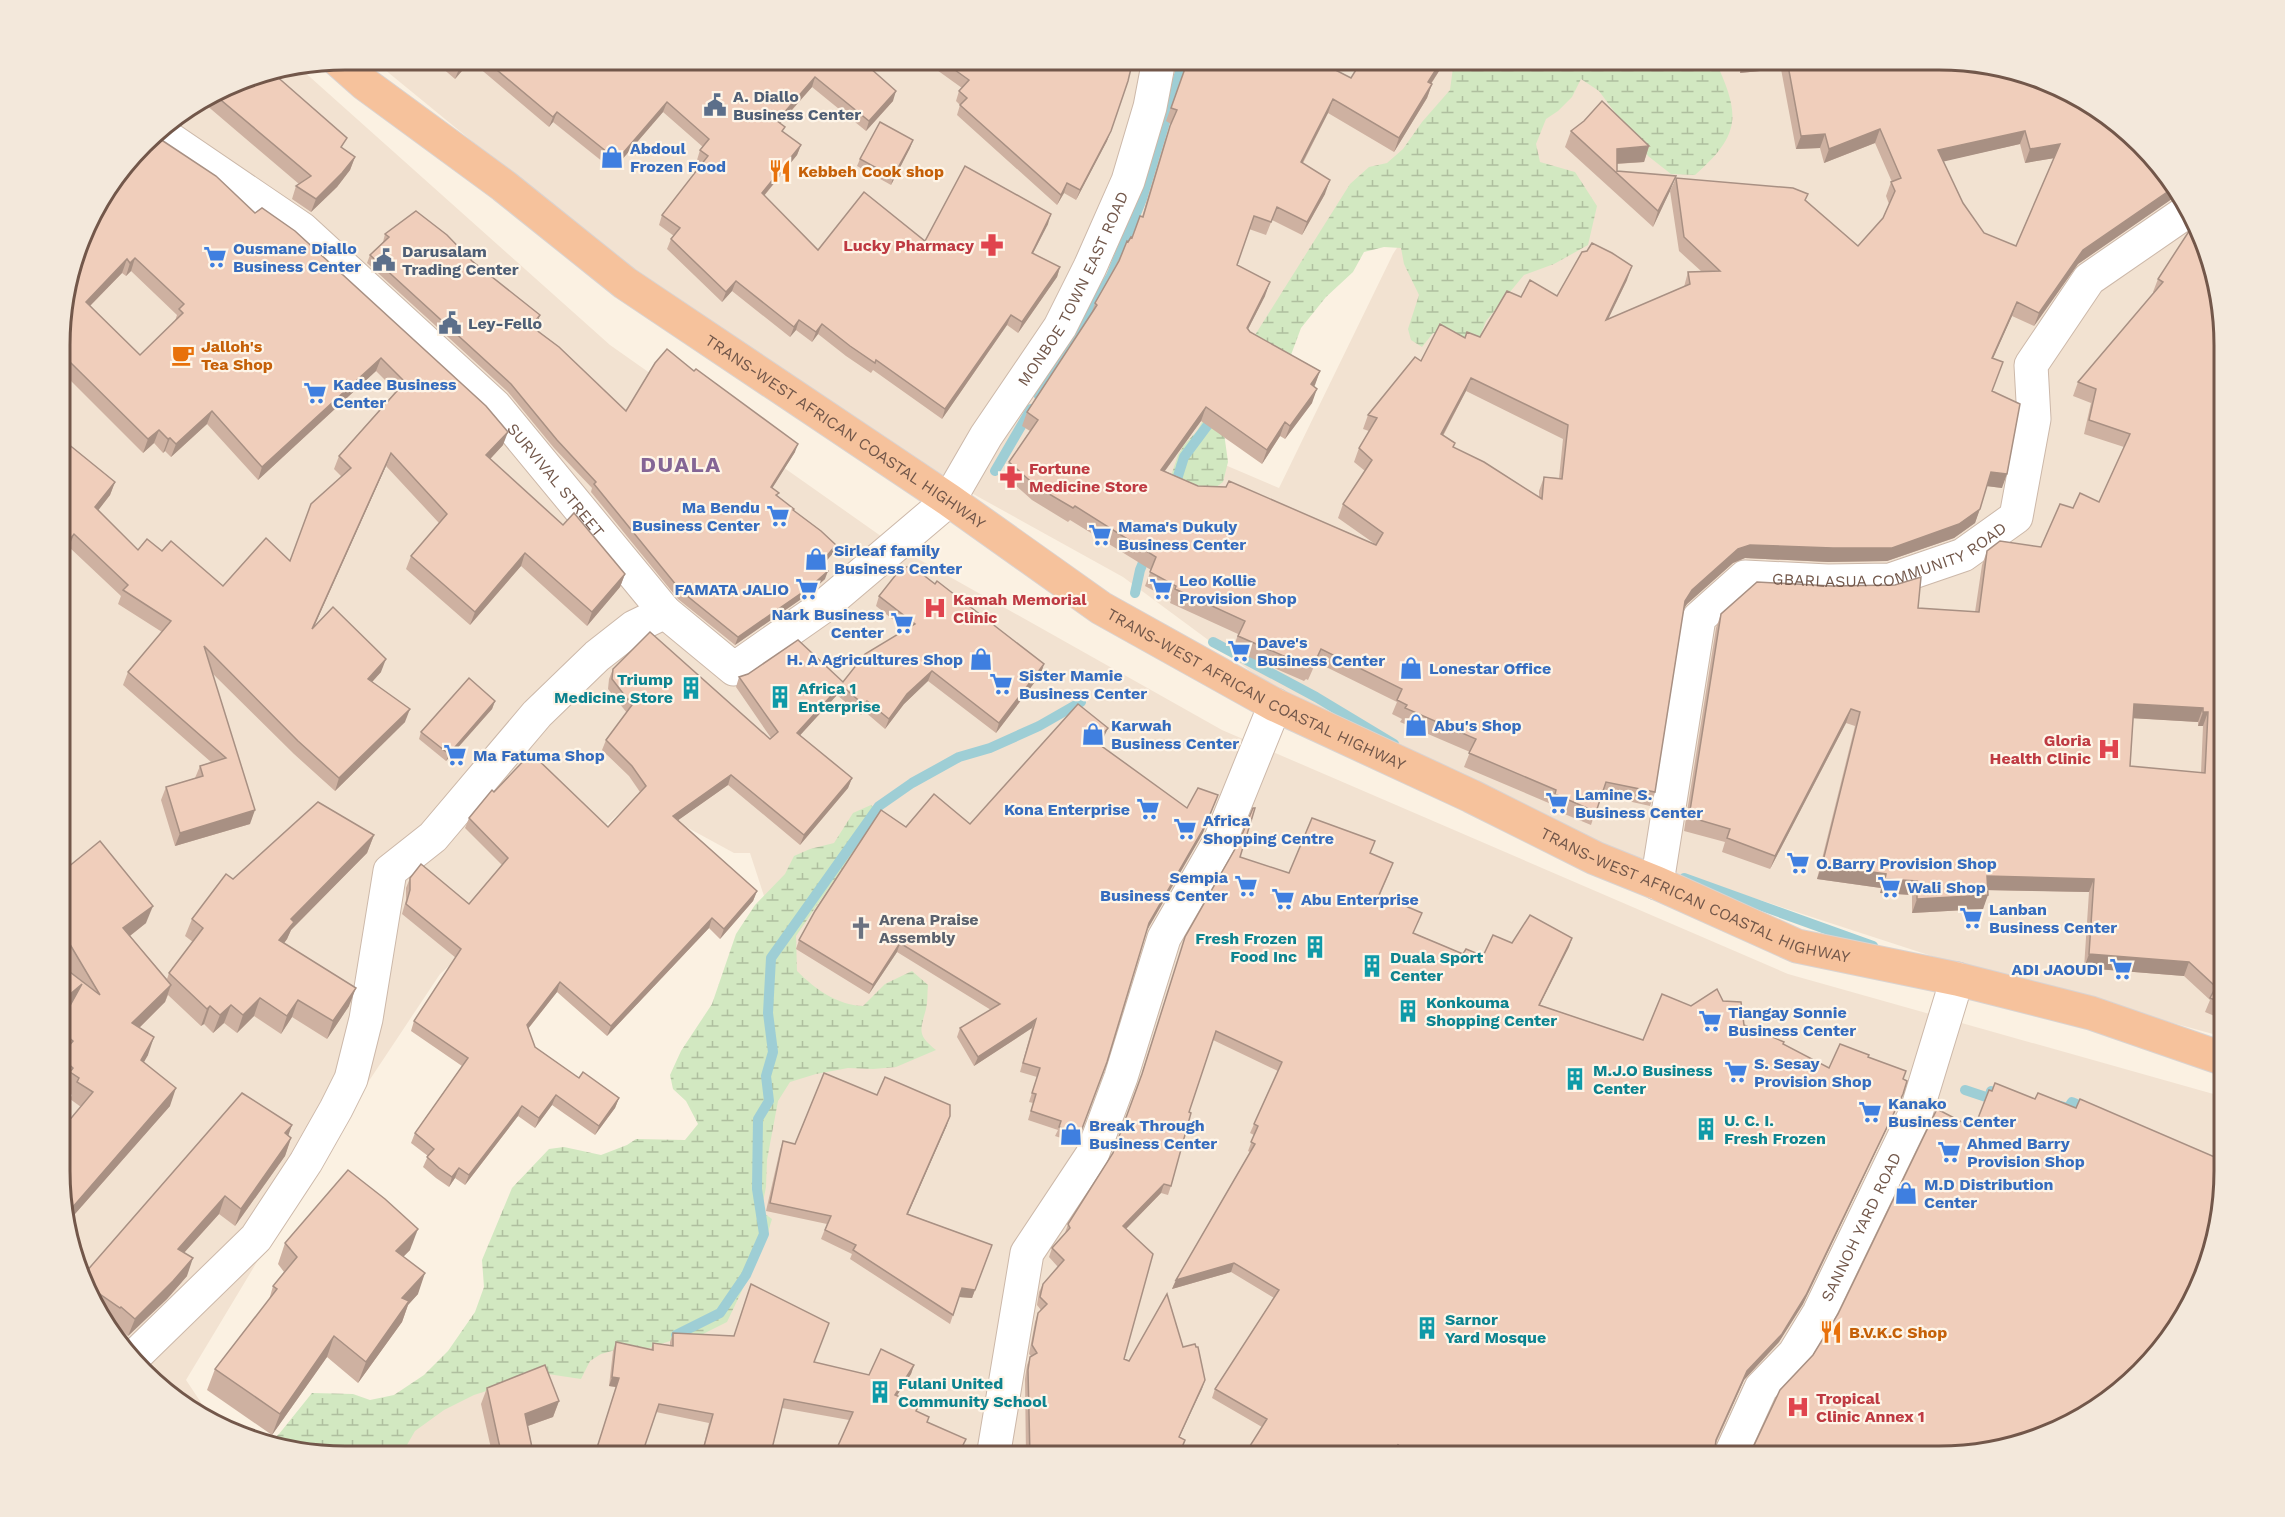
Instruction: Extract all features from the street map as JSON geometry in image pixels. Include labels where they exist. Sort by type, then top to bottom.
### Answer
[{"type":"highway","name":"TRANS-WEST AFRICAN COASTAL HIGHWAY","points":[[349,70],[504,186],[625,283],[949,500],[1101,608],[1275,705],[1471,796],[1595,858],[1657,883],[1797,946],[1957,979],[2091,1013],[2214,1056]]},
{"type":"street","name":"MONBOE TOWN EAST ROAD","points":[[949,500],[986,436],[1060,327],[1090,267],[1128,181],[1150,107],[1157,70]]},
{"type":"street","name":"SURVIVAL STREET","points":[[167,137],[302,229],[495,406],[665,612],[734,669],[824,606],[949,500]]},
{"type":"street","name":"GBARLASUA COMMUNITY ROAD","points":[[1657,883],[1699,618],[1745,577],[1828,581],[1890,580],[1963,555],[2016,517],[2034,419],[2031,365],[2089,279],[2182,215]]},
{"type":"street","points":[[139,1352],[256,1238],[306,1162],[336,1109],[351,1079],[366,1019],[390,871],[433,837],[537,714],[597,656],[634,627],[665,612]]},
{"type":"street","points":[[995,1446],[1027,1253],[1092,1155],[1121,1077],[1164,938],[1220,841],[1275,705]]},
{"type":"street","name":"SANNOH YARD ROAD","points":[[1735,1446],[1761,1388],[1794,1354],[1819,1313],[1917,1110],[1957,979]]},
{"type":"shaded area","points":[[385,70],[1492,70],[1204,456],[1279,488],[1393,254],[1494,96],[1516,70],[1939,70],[1993,76],[2045,91],[2077,107],[2107,127],[2134,151],[2158,178],[2178,208],[2194,240],[2209,292],[2214,328],[2214,1034],[1950,962],[1594,846],[1272,687],[1123,577],[892,449],[662,297]]},
{"type":"shaded area","points":[[306,74],[610,345],[895,546],[1222,730],[1788,974],[2214,1094],[2214,1189],[2205,1243],[2194,1277],[2178,1309],[2155,1343],[1980,1443],[1957,1446],[391,1446],[398,1419],[589,1329],[796,994],[750,853],[734,853],[635,799],[440,974],[335,1132],[186,1380],[204,1408],[178,1390],[151,1366],[127,1339],[107,1309],[85,1260],[76,1225],[71,1189],[70,346],[73,310],[80,276],[140,163],[164,139],[208,107],[240,91],[274,80]]},
{"type":"green space","points":[[1453,70],[1719,70],[1729,95],[1732,122],[1729,135],[1721,147],[1695,175],[1671,174],[1648,156],[1637,136],[1616,114],[1599,91],[1581,79],[1572,97],[1546,119],[1536,144],[1540,162],[1575,172],[1597,206],[1588,245],[1554,264],[1524,275],[1486,321],[1477,344],[1433,333],[1422,347],[1411,340],[1408,329],[1419,295],[1404,264],[1401,248],[1384,247],[1364,252],[1353,272],[1326,297],[1301,328],[1288,363],[1224,433],[1228,462],[1223,482],[1211,491],[1168,485],[1178,455],[1184,445],[1202,422],[1209,417],[1250,343],[1350,184],[1369,167],[1387,163],[1403,149],[1422,122],[1450,90]]},
{"type":"green space","points":[[871,805],[880,813],[796,936],[797,971],[827,995],[844,1003],[863,1006],[885,984],[912,971],[928,985],[922,1032],[936,1050],[896,1067],[848,1068],[790,1082],[778,1101],[767,1160],[766,1187],[762,1207],[765,1214],[772,1219],[765,1242],[727,1322],[701,1335],[679,1338],[649,1348],[619,1349],[601,1354],[590,1361],[581,1379],[541,1373],[474,1395],[444,1410],[415,1431],[406,1446],[328,1446],[275,1437],[312,1393],[353,1394],[370,1400],[394,1395],[424,1375],[448,1351],[475,1312],[484,1287],[482,1260],[512,1188],[549,1149],[564,1147],[601,1155],[636,1139],[685,1140],[698,1124],[686,1101],[673,1089],[670,1075],[681,1051],[712,1004],[736,934],[755,905],[785,874],[794,856],[834,843],[853,813]]},
{"type":"building","points":[[497,70],[872,70],[896,91],[869,121],[815,77],[777,121],[785,127],[782,131],[801,145],[762,193],[818,250],[864,192],[925,241],[965,166],[1051,214],[1032,253],[1060,267],[1022,322],[1011,315],[945,409],[876,360],[875,363],[850,346],[822,324],[816,332],[799,320],[794,327],[736,281],[726,292],[671,239],[680,228],[662,215],[708,156],[700,150],[709,139],[667,102],[617,160],[557,112],[553,117]]},
{"type":"building","points":[[955,70],[1131,70],[1111,131],[1080,190],[1067,183],[1061,195],[960,105],[967,98],[959,91],[969,80]]},
{"type":"building","points":[[1184,70],[1335,70],[1351,78],[1356,70],[1436,70],[1428,82],[1432,84],[1399,138],[1333,99],[1301,162],[1330,180],[1307,222],[1277,207],[1271,222],[1254,216],[1237,265],[1270,282],[1247,328],[1250,332],[1320,371],[1311,384],[1317,389],[1290,426],[1285,422],[1267,450],[1206,407],[1161,470],[1198,486],[1226,487],[1229,481],[1376,545],[1383,533],[1343,504],[1372,460],[1359,448],[1377,418],[1368,415],[1415,357],[1421,361],[1440,324],[1465,338],[1467,332],[1480,337],[1507,291],[1521,297],[1530,280],[1557,296],[1582,252],[1587,251],[1592,243],[1632,266],[1606,320],[1690,284],[1688,272],[1720,271],[1684,237],[1676,178],[1793,188],[1808,194],[1805,200],[1858,246],[1883,218],[1895,191],[1891,182],[1901,178],[1880,129],[1829,149],[1825,134],[1801,136],[1789,70],[1957,71],[1993,76],[2028,85],[2077,107],[2107,127],[2134,151],[2167,192],[2083,250],[2039,313],[2017,302],[1992,358],[2003,362],[1992,391],[2020,404],[2007,474],[1991,472],[1980,509],[1959,524],[1892,548],[1750,545],[1738,549],[1692,590],[1685,601],[1655,792],[1606,782],[1596,812],[1555,794],[1556,790],[1469,753],[1476,739],[1405,708],[1407,705],[1397,700],[1402,689],[1321,649],[1313,666],[1309,667],[1238,636],[1245,621],[1175,589],[1176,586],[1150,572],[1156,557],[1075,506],[1073,508],[1037,487],[1009,462],[1038,420],[1027,412],[1097,305],[1095,303],[1119,261],[1127,241],[1132,238],[1140,216],[1143,217],[1170,126],[1177,110],[1171,108]],"holes":[[[2025,131],[2030,149],[2060,144],[2016,246],[1984,233],[1963,203],[1938,150]],[[1471,378],[1568,425],[1562,479],[1544,477],[1542,499],[1484,462],[1453,447],[1455,443],[1441,434]]]},
{"type":"building","points":[[279,79],[347,138],[341,147],[355,157],[316,199],[296,186],[311,176],[221,100],[240,91]]},
{"type":"building","points":[[1602,101],[1649,146],[1617,149],[1617,171],[1676,176],[1658,211],[1571,131],[1584,121]]},
{"type":"building","points":[[880,122],[913,140],[893,177],[860,159]]},
{"type":"building","points":[[162,141],[216,176],[255,213],[262,208],[295,231],[486,406],[508,432],[486,455],[563,525],[574,513],[625,574],[592,612],[525,553],[475,612],[411,556],[447,514],[391,453],[312,629],[333,607],[386,659],[368,679],[410,709],[339,778],[298,741],[204,646],[255,810],[180,833],[166,787],[203,776],[200,766],[226,758],[128,672],[171,621],[123,590],[128,585],[74,534],[70,539],[70,445],[115,482],[95,507],[138,550],[147,539],[162,551],[171,541],[223,586],[266,538],[290,561],[311,504],[351,468],[339,456],[405,382],[381,358],[262,467],[212,411],[176,444],[159,430],[148,439],[71,363],[73,310],[80,274],[91,240],[107,208],[127,178]],"holes":[[[135,258],[184,304],[179,309],[183,313],[140,355],[86,302],[127,259],[130,263]]]},
{"type":"building","points":[[416,211],[447,235],[472,261],[540,315],[531,326],[559,347],[626,411],[655,363],[667,349],[694,371],[696,369],[798,444],[771,487],[779,493],[776,495],[836,545],[820,564],[828,571],[810,587],[738,637],[681,591],[594,484],[596,482],[557,440],[511,384],[370,255],[389,237],[385,234]]},
{"type":"building","points":[[2189,231],[2205,274],[2214,328],[2214,985],[2189,962],[2089,954],[2094,879],[1987,876],[1988,895],[1917,899],[1917,881],[1885,879],[1886,874],[1822,865],[1860,712],[1851,709],[1775,856],[1727,838],[1730,829],[1689,817],[1721,614],[1757,582],[1832,586],[1895,585],[1921,577],[1918,608],[1979,612],[1987,551],[2000,541],[2041,547],[2060,504],[2073,508],[2080,493],[2099,502],[2130,434],[2089,420],[2096,389],[2078,382],[2163,282],[2158,279]],"holes":[[[2134,704],[2203,708],[2203,712],[2208,712],[2205,773],[2130,766]]]},
{"type":"building","points":[[902,567],[913,567],[935,584],[937,581],[1044,664],[999,723],[932,671],[907,694],[889,719],[867,701],[864,705],[841,685],[797,733],[852,778],[804,835],[731,775],[673,816],[757,891],[724,929],[712,918],[611,1026],[560,982],[527,1025],[535,1047],[579,1078],[583,1072],[619,1098],[599,1126],[556,1095],[539,1118],[522,1106],[469,1175],[459,1168],[452,1177],[439,1168],[427,1157],[434,1149],[415,1133],[468,1058],[414,1021],[461,949],[406,904],[410,890],[410,878],[421,864],[469,904],[508,858],[469,818],[492,790],[494,792],[531,753],[608,827],[646,786],[632,766],[606,740],[632,705],[612,679],[613,669],[650,632],[770,739],[778,732],[739,677],[748,674],[798,640],[843,682],[865,654],[915,624],[879,596]]},
{"type":"building","points":[[469,678],[495,701],[449,754],[421,732]]},
{"type":"building","points":[[1078,704],[1108,728],[1096,742],[1187,808],[1198,788],[1218,795],[1206,824],[1149,923],[1107,1062],[1080,1134],[1059,1127],[1061,1121],[1031,1111],[1036,1094],[1032,1093],[1040,1068],[1023,1063],[1036,1019],[978,1057],[960,1028],[1000,1004],[900,943],[873,985],[799,940],[815,911],[881,810],[906,827],[934,794],[970,824]]},
{"type":"building","points":[[318,802],[374,835],[291,919],[294,922],[279,940],[356,988],[333,1021],[298,1000],[287,1016],[260,998],[243,1015],[231,1005],[220,1015],[210,1006],[207,1009],[169,973],[203,928],[192,919],[226,874],[233,879]]},
{"type":"building","points":[[1253,808],[1255,808],[1240,857],[1289,873],[1312,818],[1375,841],[1370,853],[1393,863],[1379,895],[1422,913],[1413,933],[1463,954],[1466,949],[1483,956],[1493,935],[1512,943],[1530,915],[1572,938],[1539,1005],[1643,1040],[1662,994],[1691,1006],[1717,989],[1723,1001],[1741,1002],[1744,1025],[1784,1042],[1783,1044],[1829,1068],[1840,1044],[1906,1071],[1903,1079],[1907,1081],[1903,1094],[1806,1295],[1782,1334],[1747,1371],[1715,1446],[1250,1446],[1267,1419],[1215,1389],[1279,1290],[1234,1263],[1176,1280],[1255,1144],[1251,1142],[1258,1126],[1254,1124],[1282,1062],[1216,1031],[1189,1112],[1191,1113],[1171,1186],[1164,1184],[1123,1226],[1153,1254],[1124,1359],[1129,1361],[1167,1294],[1183,1347],[1195,1344],[1198,1347],[1205,1380],[1179,1437],[1185,1440],[1183,1446],[1030,1446],[1028,1370],[1030,1357],[1037,1353],[1032,1345],[1038,1313],[1047,1304],[1040,1297],[1043,1284],[1064,1260],[1052,1248],[1070,1228],[1068,1224],[1113,1153],[1142,1074],[1185,937],[1239,842]]},
{"type":"building","points":[[100,841],[153,906],[123,928],[171,985],[132,1023],[154,1037],[141,1060],[176,1088],[73,1207],[70,1119],[93,1092],[77,1082],[79,1078],[70,1072],[73,1068],[70,1065],[70,1045],[73,1041],[70,1039],[70,1006],[82,984],[70,994],[70,972],[100,995],[70,944],[70,865]]},
{"type":"building","points":[[824,1073],[877,1095],[885,1077],[950,1105],[950,1116],[907,1214],[992,1245],[975,1290],[962,1288],[953,1315],[853,1250],[856,1245],[825,1230],[831,1216],[770,1203],[783,1141],[795,1144]]},
{"type":"building","points":[[1995,1083],[2035,1099],[2038,1093],[2076,1108],[2080,1099],[2214,1157],[2212,1207],[2200,1260],[2178,1309],[2158,1339],[2121,1378],[2077,1410],[2045,1426],[2011,1437],[1957,1446],[1754,1446],[1780,1390],[1813,1355],[1838,1314],[1937,1109],[1975,1126],[1989,1090],[1992,1091]]},
{"type":"building","points":[[242,1093],[292,1125],[285,1133],[291,1138],[241,1209],[225,1196],[178,1249],[193,1258],[135,1319],[99,1294],[88,1269]]},
{"type":"building","points":[[348,1170],[418,1229],[396,1251],[425,1273],[402,1298],[409,1301],[366,1362],[334,1336],[280,1414],[215,1369],[277,1289],[273,1286],[297,1257],[285,1243]]},
{"type":"building","points":[[751,1284],[829,1323],[814,1362],[869,1375],[881,1349],[914,1365],[895,1395],[919,1405],[916,1411],[929,1417],[927,1422],[966,1439],[962,1446],[838,1446],[853,1412],[784,1399],[773,1446],[704,1446],[713,1414],[659,1404],[645,1446],[598,1446],[619,1378],[612,1377],[616,1342],[653,1350],[653,1343],[673,1346],[673,1333],[734,1336]]},
{"type":"building","points":[[545,1365],[559,1401],[525,1414],[532,1446],[500,1446],[487,1388]]},
{"type":"waterway","points":[[1039,396],[1111,276],[1142,199],[1180,70]]},
{"type":"waterway","points":[[995,471],[1031,409]]},
{"type":"waterway","points":[[1174,489],[1184,457],[1207,426]]},
{"type":"waterway","points":[[1135,593],[1140,570],[1147,553]]},
{"type":"waterway","points":[[1213,642],[1316,697],[1394,744]]},
{"type":"waterway","points":[[676,1335],[720,1313],[746,1275],[764,1234],[757,1189],[758,1119],[769,1101],[766,1076],[773,1052],[768,1013],[771,958],[879,806],[912,783],[959,757],[990,748],[1039,726],[1081,702]]},
{"type":"waterway","points":[[1684,878],[1873,946]]},
{"type":"waterway","points":[[1965,1090],[1989,1098],[1991,1091],[1994,1092]]},
{"type":"waterway","points":[[2057,1105],[2068,1108],[2072,1102],[2091,1110]]},
{"type":"place","name":"A. Diallo Business Center","points":[[715,105]]},
{"type":"place","name":"Abdoul Frozen Food","points":[[612,157]]},
{"type":"place","name":"Kebbeh Cook shop","points":[[780,171]]},
{"type":"place","name":"Lucky Pharmacy","points":[[992,245]]},
{"type":"place","name":"Ousmane Diallo Business Center","points":[[215,257]]},
{"type":"place","name":"Darusalam Trading Center","points":[[384,260]]},
{"type":"place","name":"Ley-Fello","points":[[450,323]]},
{"type":"place","name":"Jalloh's Tea Shop","points":[[183,355]]},
{"type":"place","name":"Kadee Business Center","points":[[315,393]]},
{"type":"place","name":"Fortune Medicine Store","points":[[1011,477]]},
{"type":"place","name":"Ma Bendu Business Center","points":[[778,516]]},
{"type":"place","name":"Mama's Dukuly Business Center","points":[[1100,535]]},
{"type":"place","name":"Sirleaf family Business Center","points":[[816,559]]},
{"type":"place","name":"FAMATA JALIO","points":[[807,589]]},
{"type":"place","name":"Leo Kollie Provision Shop","points":[[1161,589]]},
{"type":"place","name":"Kamah Memorial Clinic","points":[[935,608]]},
{"type":"place","name":"Nark Business Center","points":[[902,623]]},
{"type":"place","name":"Dave's Business Center","points":[[1239,651]]},
{"type":"place","name":"H. A Agricultures Shop","points":[[981,659]]},
{"type":"place","name":"Lonestar Office","points":[[1411,668]]},
{"type":"place","name":"Sister Mamie Business Center","points":[[1001,684]]},
{"type":"place","name":"Triump Medicine Store","points":[[691,688]]},
{"type":"place","name":"Africa 1 Enterprise","points":[[780,697]]},
{"type":"place","name":"Abu's Shop","points":[[1416,725]]},
{"type":"place","name":"Karwah Business Center","points":[[1093,734]]},
{"type":"place","name":"Gloria Health Clinic","points":[[2109,749]]},
{"type":"place","name":"Ma Fatuma Shop","points":[[455,755]]},
{"type":"place","name":"Lamine S. Business Center","points":[[1557,803]]},
{"type":"place","name":"Kona Enterprise","points":[[1148,809]]},
{"type":"place","name":"Africa Shopping Centre","points":[[1185,829]]},
{"type":"place","name":"O.Barry Provision Shop","points":[[1798,863]]},
{"type":"place","name":"Sempia Business Center","points":[[1246,886]]},
{"type":"place","name":"Wali Shop","points":[[1889,887]]},
{"type":"place","name":"Abu Enterprise","points":[[1283,899]]},
{"type":"place","name":"Lanban Business Center","points":[[1971,918]]},
{"type":"place","name":"Arena Praise Assembly","points":[[861,928]]},
{"type":"place","name":"Fresh Frozen Food Inc","points":[[1315,947]]},
{"type":"place","name":"Duala Sport Center","points":[[1372,966]]},
{"type":"place","name":"ADI JAOUDI","points":[[2121,969]]},
{"type":"place","name":"Konkouma Shopping Center","points":[[1408,1011]]},
{"type":"place","name":"Tiangay Sonnie Business Center","points":[[1710,1021]]},
{"type":"place","name":"S. Sesay Provision Shop","points":[[1736,1072]]},
{"type":"place","name":"M.J.O Business Center","points":[[1575,1079]]},
{"type":"place","name":"Kanako Business Center","points":[[1870,1112]]},
{"type":"place","name":"U. C. I. Fresh Frozen","points":[[1706,1129]]},
{"type":"place","name":"Break Through Business Center","points":[[1071,1134]]},
{"type":"place","name":"Ahmed Barry Provision Shop","points":[[1949,1152]]},
{"type":"place","name":"M.D Distribution Center","points":[[1906,1193]]},
{"type":"place","name":"Sarnor Yard Mosque","points":[[1427,1328]]},
{"type":"place","name":"B.V.K.C Shop","points":[[1831,1332]]},
{"type":"place","name":"Fulani United Community School","points":[[880,1392]]},
{"type":"place","name":"Tropical Clinic Annex 1","points":[[1798,1407]]},
{"type":"district","name":"DUALA","points":[[681,464]]}]
